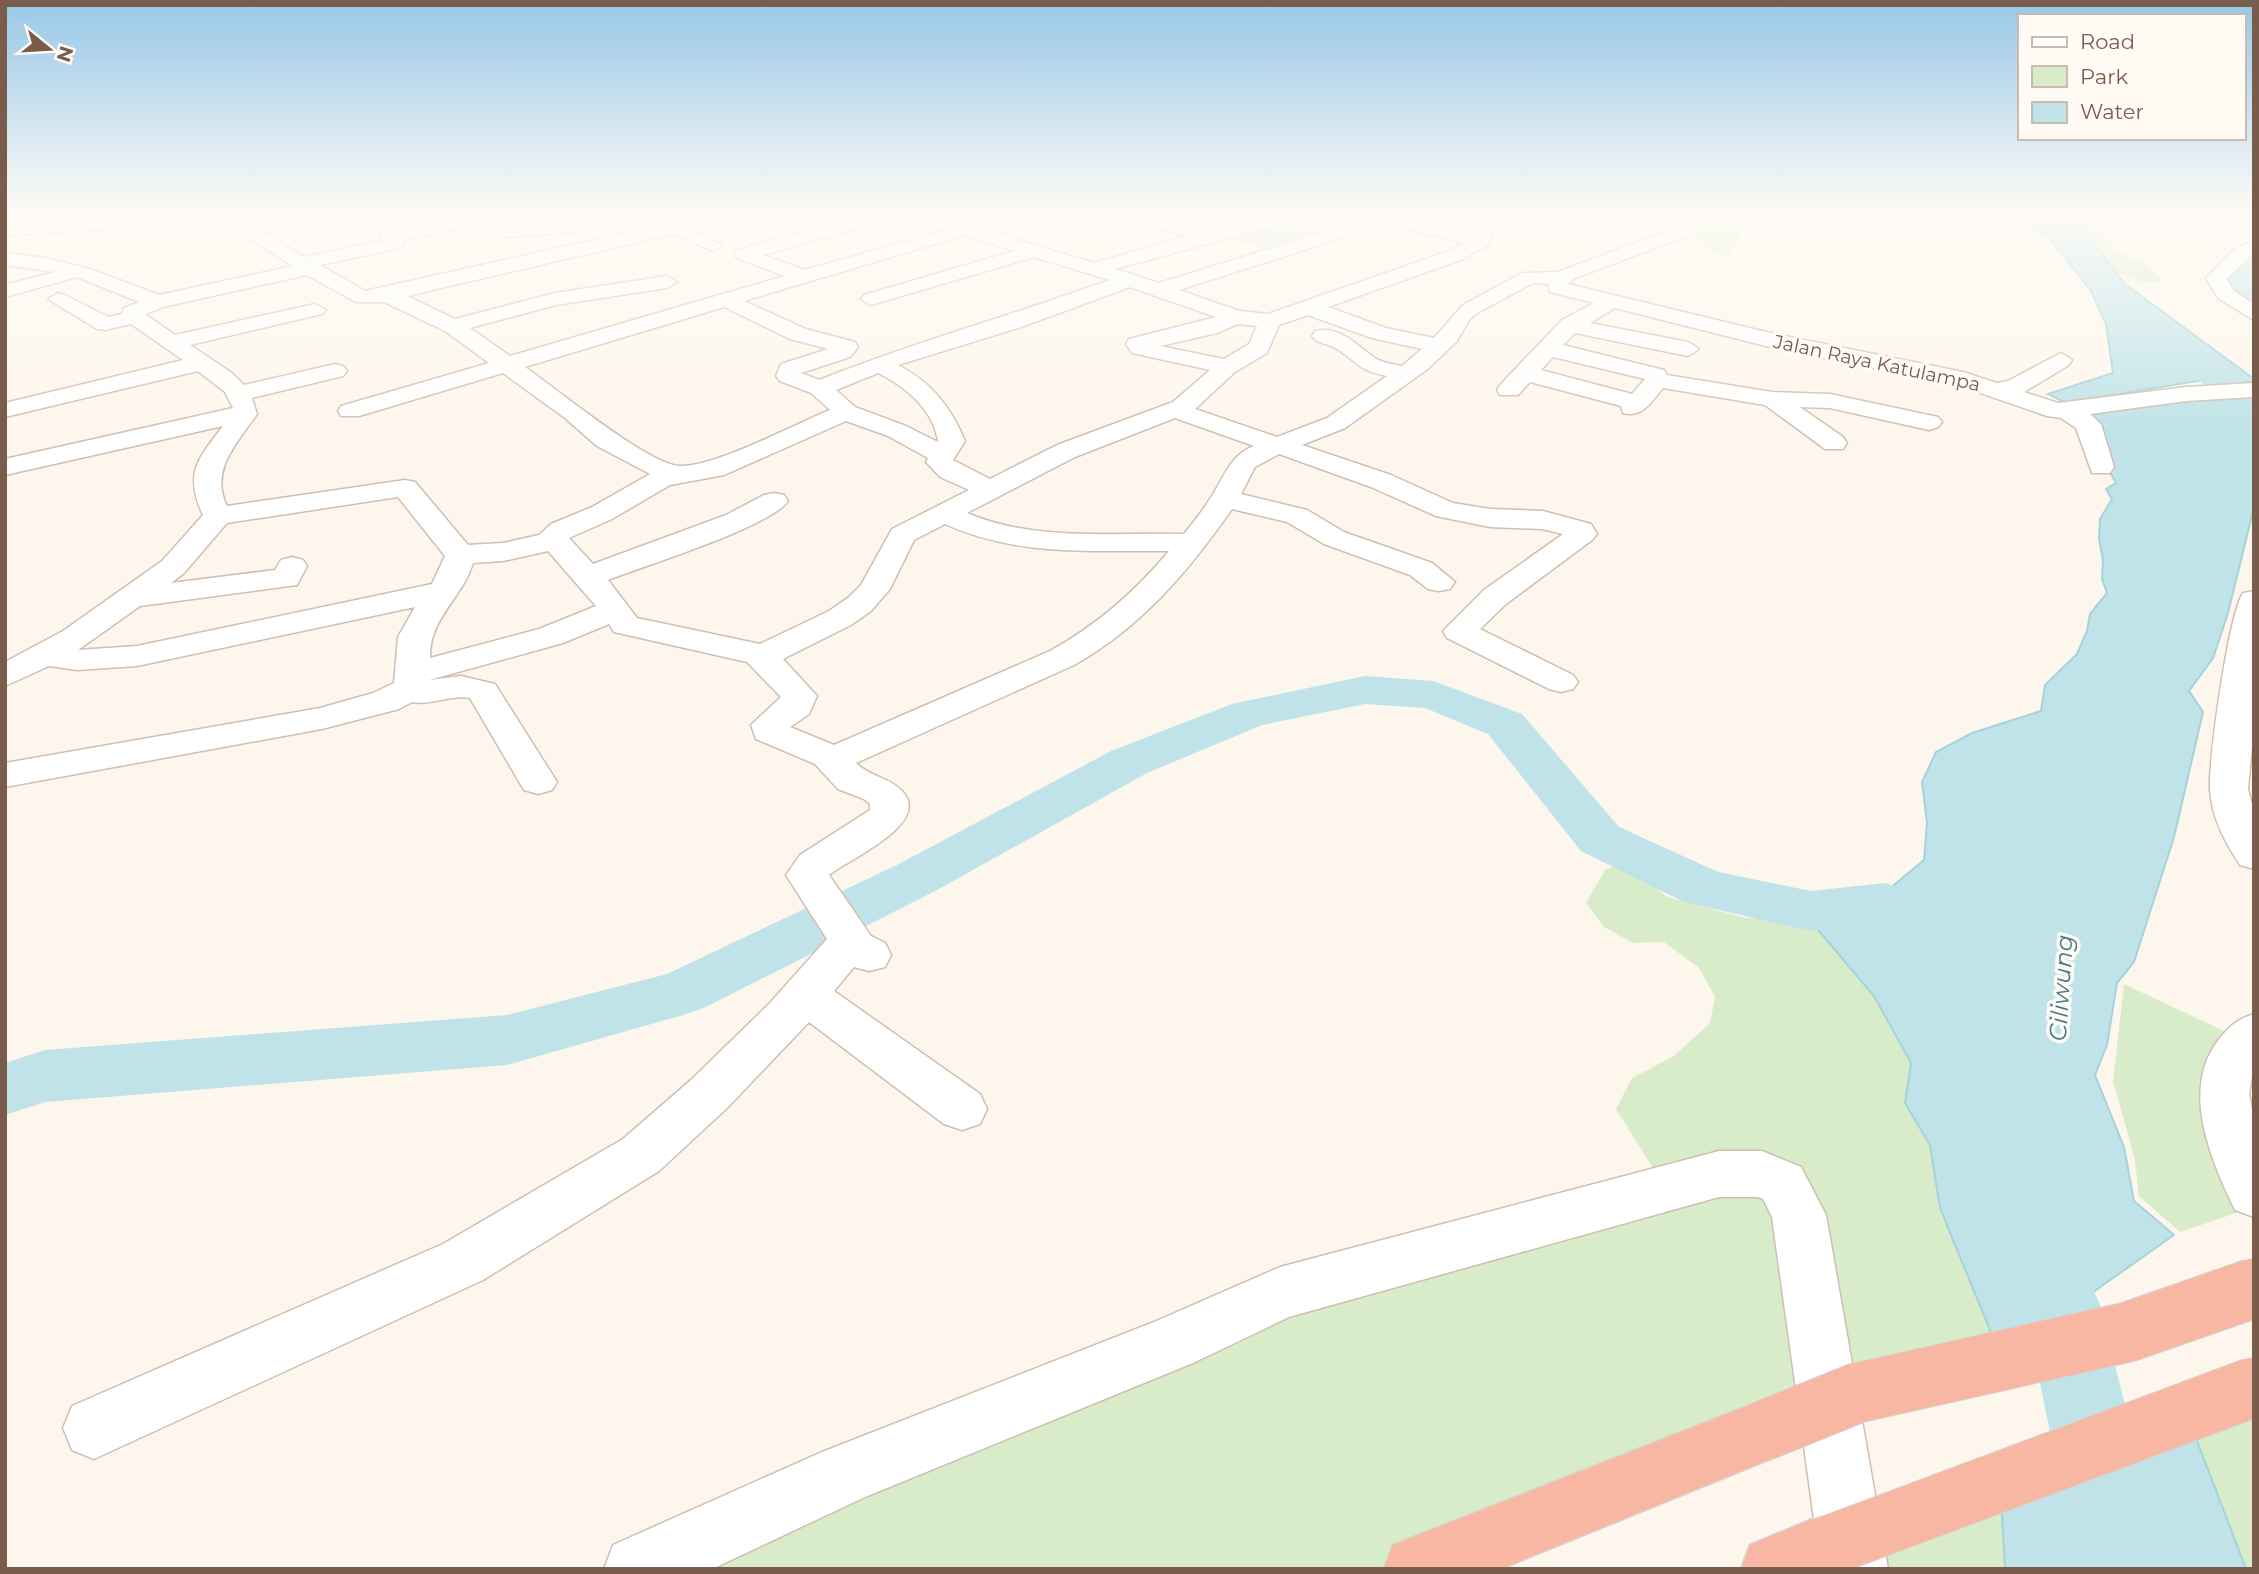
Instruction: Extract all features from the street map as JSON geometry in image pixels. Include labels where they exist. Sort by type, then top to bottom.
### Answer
[{"type":"highway","points":[[1417,1569],[1857,1393],[2129,1332],[2254,1288]]},
{"type":"highway","points":[[1816,1562],[2254,1387]]},
{"type":"street","points":[[5,290],[23,285]]},
{"type":"street","points":[[106,285],[146,310],[172,342],[224,377],[241,404]]},
{"type":"street","points":[[68,333],[240,285]]},
{"type":"street","points":[[342,285],[363,298],[429,285]]},
{"type":"street","points":[[453,326],[600,285]]},
{"type":"street","points":[[350,411],[775,285]]},
{"type":"street","points":[[871,299],[918,285]]},
{"type":"street","points":[[819,388],[881,356],[1054,308],[1114,285]]},
{"type":"street","points":[[1145,285],[1236,317],[1270,321],[1312,309],[1373,285]]},
{"type":"street","points":[[1158,290],[1171,285]]},
{"type":"street","points":[[833,759],[1080,649],[1141,604],[1225,499],[1246,461],[1336,423],[1406,374],[1438,346],[1464,314],[1513,285]]},
{"type":"street","name":"Jalan Raya Katulampa","points":[[1556,285],[1559,290],[1757,337],[1962,379],[2043,408],[2070,410],[2186,394],[2254,390]]},
{"type":"street","points":[[2220,285],[2226,295],[2254,314]]},
{"type":"street","points":[[387,295],[453,326],[606,440],[673,475]]},
{"type":"street","points":[[58,299],[105,324]]},
{"type":"street","points":[[725,300],[798,334],[847,346],[842,352],[789,369],[788,376],[792,380],[819,388],[841,405],[843,411]]},
{"type":"street","points":[[1508,390],[1570,325],[1611,302]]},
{"type":"street","points":[[1312,309],[1380,333],[1438,346]]},
{"type":"street","points":[[172,342],[315,310]]},
{"type":"street","points":[[1227,367],[1140,348],[1137,344],[1209,328],[1236,317]]},
{"type":"street","points":[[763,656],[851,611],[874,589],[897,539],[1066,451],[1186,404],[1227,367],[1259,348],[1270,321]]},
{"type":"street","points":[[1570,325],[1688,349]]},
{"type":"street","points":[[1323,336],[1344,343],[1369,365],[1406,374]]},
{"type":"street","points":[[1738,358],[1757,337]]},
{"type":"street","points":[[1550,349],[1646,372],[1656,375],[1657,380]]},
{"type":"street","points":[[881,356],[898,374],[933,400],[950,436],[951,445],[939,460],[943,466],[992,490]]},
{"type":"street","points":[[1996,390],[2014,388],[2061,360]]},
{"type":"street","points":[[5,410],[201,363]]},
{"type":"street","points":[[5,467],[241,404],[335,371]]},
{"type":"street","points":[[1525,373],[1634,405],[1657,380]]},
{"type":"street","points":[[1657,380],[1773,399],[1821,400],[1929,422]]},
{"type":"street","points":[[1724,418],[1744,394]]},
{"type":"street","points":[[1773,399],[1834,443]]},
{"type":"street","points":[[218,516],[206,487],[211,461],[241,404]]},
{"type":"street","points":[[1175,410],[1381,481],[1456,513],[1543,520],[1581,530],[1579,536],[1495,597],[1459,631],[1560,682]]},
{"type":"street","points":[[2070,410],[2088,424],[2101,467]]},
{"type":"street","points":[[94,1428],[463,1262],[564,1204],[640,1155],[709,1094],[806,995],[853,941],[807,875],[810,868],[884,820],[891,809],[886,796],[852,780],[833,759],[769,731],[769,725],[796,706],[799,696],[763,656],[626,625],[589,577],[553,537],[559,531],[599,515],[648,485],[673,475],[694,475],[714,469],[773,446],[843,411],[897,431],[931,451],[948,449]]},
{"type":"street","points":[[1870,412],[1901,432]]},
{"type":"street","points":[[5,676],[75,638],[178,563],[218,516],[405,488],[424,515],[460,555]]},
{"type":"street","points":[[1225,499],[1297,516],[1334,538],[1411,565],[1439,582]]},
{"type":"street","points":[[589,577],[736,521],[774,501]]},
{"type":"street","points":[[945,514],[985,531],[1061,544],[1120,541],[1192,543]]},
{"type":"street","points":[[460,555],[503,552],[555,541]]},
{"type":"street","points":[[406,685],[416,632],[454,575],[460,555]]},
{"type":"street","points":[[129,597],[286,578],[292,566]]},
{"type":"street","points":[[44,654],[77,660],[136,656],[441,592]]},
{"type":"street","points":[[2254,600],[2229,789],[2237,825],[2254,855]]},
{"type":"street","points":[[75,638],[201,622],[283,603]]},
{"type":"street","points":[[5,775],[322,718],[406,685],[551,636],[614,610]]},
{"type":"street","points":[[406,685],[478,688],[538,782]]},
{"type":"street","points":[[806,995],[962,1108]]},
{"type":"street","points":[[2254,1032],[2231,1061],[2225,1084],[2225,1105],[2254,1194]]},
{"type":"street","points":[[637,1569],[844,1474],[1172,1343],[1280,1293],[1665,1187],[1735,1172],[1762,1174],[1782,1182],[1799,1215],[1816,1562]]},
{"type":"green space","points":[[1625,862],[1667,897],[1746,918],[1796,919],[1813,924],[1874,996],[1911,1063],[1905,1103],[1930,1145],[1940,1208],[2001,1357],[1415,1569],[632,1569],[1288,1291],[1665,1187],[1616,1109],[1632,1078],[1674,1056],[1710,1023],[1715,997],[1699,968],[1664,942],[1633,943],[1604,927],[1586,903],[1605,870]]},
{"type":"green space","points":[[2124,984],[2226,1032],[2254,1207],[2180,1232],[2139,1196],[2135,1160],[2113,1081]]},
{"type":"green space","points":[[2254,1387],[2254,1569],[2246,1569],[2186,1412]]},
{"type":"green space","points":[[2000,1482],[2005,1569],[1774,1569]]},
{"type":"water","points":[[2087,285],[2127,285],[2254,379],[2254,382],[2209,379],[2066,403],[2048,394],[2113,373],[2106,324]]},
{"type":"water","points":[[2230,285],[2254,285],[2254,309]]},
{"type":"water","points":[[2254,391],[2254,507],[2228,613],[2213,658],[2189,691],[2203,712],[2174,837],[2134,962],[2117,983],[2107,1045],[2095,1075],[2124,1147],[2134,1201],[2174,1235],[2001,1357],[1940,1208],[1930,1145],[1905,1103],[1911,1063],[1874,996],[1813,924],[1819,905],[1889,889],[1924,860],[1927,823],[1922,782],[1936,752],[1972,733],[2041,711],[2045,685],[2077,654],[2087,631],[2090,614],[2107,593],[2102,579],[2100,519],[2112,499],[2106,489],[2116,483],[2098,448],[2093,430],[2092,410]]},
{"type":"water","points":[[2186,1412],[2246,1569],[2005,1569],[2000,1482]]},
{"type":"waterway","name":"Ciliwung","points":[[2166,336],[2223,382],[2254,402]]},
{"type":"waterway","points":[[5,1089],[45,1076],[507,1040],[683,992],[918,877],[1129,762],[1249,714],[1365,690],[1433,695],[1505,724],[1600,839],[1704,888],[1811,911],[1885,903]]},
{"type":"waterway","name":"Ciliwung","points":[[2062,1305],[2122,1569]]}]
